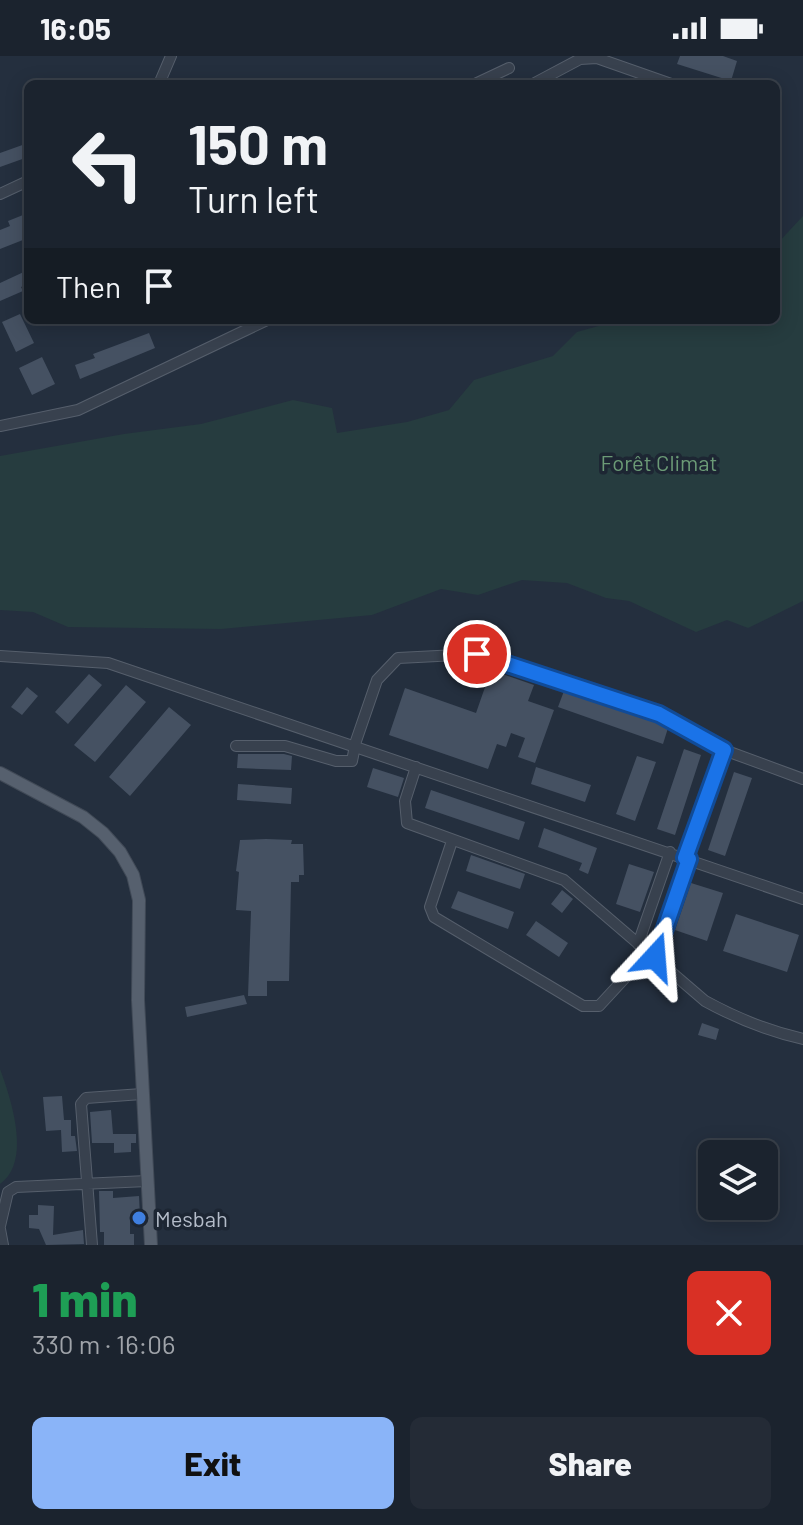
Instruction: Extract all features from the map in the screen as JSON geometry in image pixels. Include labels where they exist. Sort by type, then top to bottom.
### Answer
[{"type":"main road","points":[[0,773],[83,817],[120,852],[133,875],[139,900],[138,1000],[151,1245]]},
{"type":"street","points":[[161,80],[171,56]]},
{"type":"street","points":[[541,80],[580,59],[597,58],[660,80]]},
{"type":"street","points":[[484,80],[509,68]]},
{"type":"street","points":[[0,194],[24,183]]},
{"type":"street","points":[[0,426],[78,410],[259,324]]},
{"type":"street","points":[[236,746],[285,746],[336,761],[352,761],[377,680],[398,658],[477,654],[659,714],[724,750],[803,779]]},
{"type":"street","points":[[0,656],[108,663],[803,899]]},
{"type":"street","points":[[452,841],[430,907],[434,917],[583,1006],[599,1006],[651,955],[724,750]]},
{"type":"street","points":[[416,767],[405,801],[407,823],[452,841],[538,868],[564,880],[705,1001],[773,1032],[803,1039]]},
{"type":"street","points":[[638,944],[670,852]]},
{"type":"street","points":[[92,1245],[81,1104],[86,1098],[142,1094]]},
{"type":"street","points":[[3,1245],[0,1228],[8,1192],[16,1187],[147,1181]]},
{"type":"green space","name":"Forêt Climat","points":[[803,216],[803,601],[748,628],[727,620],[696,632],[629,601],[606,598],[567,583],[522,580],[478,595],[441,589],[372,615],[221,629],[68,627],[33,612],[0,610],[0,456],[201,424],[293,400],[332,408],[337,433],[407,422],[449,410],[474,380],[553,356],[577,332],[606,324],[780,324],[780,241]]},
{"type":"green space","points":[[0,1069],[13,1113],[17,1145],[10,1174],[0,1184]]},
{"type":"building","points":[[680,56],[723,56],[737,61],[731,80],[677,64]]},
{"type":"building","points":[[24,144],[24,158],[0,167],[0,153]]},
{"type":"building","points":[[24,215],[24,240],[0,249],[0,230],[10,226],[8,221]]},
{"type":"building","points":[[24,272],[23,291],[0,301],[0,283]]},
{"type":"building","points":[[20,314],[34,343],[16,352],[2,322]]},
{"type":"building","points":[[149,333],[155,348],[80,379],[75,365],[95,358],[93,354]]},
{"type":"building","points":[[42,357],[55,384],[32,395],[19,368]]},
{"type":"building","points":[[491,670],[534,685],[528,701],[554,710],[535,763],[518,757],[525,738],[511,733],[506,747],[497,744],[488,769],[389,735],[405,688],[476,713]]},
{"type":"building","points":[[89,674],[102,685],[68,724],[55,712]]},
{"type":"building","points":[[126,685],[146,702],[95,762],[74,745]]},
{"type":"building","points":[[27,687],[38,696],[22,715],[11,707]]},
{"type":"building","points":[[564,691],[656,721],[668,728],[663,744],[558,707]]},
{"type":"building","points":[[169,707],[191,725],[130,796],[109,777]]},
{"type":"building","points":[[684,749],[701,755],[675,835],[657,829]]},
{"type":"building","points":[[238,754],[292,756],[291,770],[237,768]]},
{"type":"building","points":[[637,756],[656,762],[635,821],[616,814]]},
{"type":"building","points":[[536,767],[591,785],[585,802],[531,784]]},
{"type":"building","points":[[373,768],[404,778],[398,797],[367,787]]},
{"type":"building","points":[[734,772],[752,778],[725,856],[708,850]]},
{"type":"building","points":[[238,784],[292,788],[291,804],[237,800]]},
{"type":"building","points":[[431,790],[525,822],[519,840],[425,808]]},
{"type":"building","points":[[544,828],[597,848],[588,874],[579,870],[582,863],[538,847]]},
{"type":"building","points":[[240,840],[292,840],[291,844],[303,844],[304,875],[299,875],[299,882],[291,882],[289,981],[267,981],[267,996],[248,996],[251,911],[236,910],[239,872],[236,871]]},
{"type":"building","points":[[471,855],[525,874],[520,889],[466,871]]},
{"type":"building","points":[[629,864],[654,872],[640,912],[616,904]]},
{"type":"building","points":[[691,883],[723,893],[707,941],[675,930]]},
{"type":"building","points":[[562,890],[573,899],[562,913],[551,904]]},
{"type":"building","points":[[458,891],[514,912],[508,929],[451,908]]},
{"type":"building","points":[[736,914],[799,935],[787,972],[723,951]]},
{"type":"building","points":[[536,921],[568,943],[559,957],[526,935]]},
{"type":"building","points":[[244,995],[247,1004],[187,1017],[185,1007]]},
{"type":"building","points":[[702,1023],[719,1029],[716,1040],[698,1035]]},
{"type":"building","points":[[62,1096],[64,1120],[71,1120],[71,1136],[75,1136],[77,1151],[62,1152],[61,1130],[46,1131],[43,1097]]},
{"type":"building","points":[[111,1110],[113,1134],[136,1134],[136,1143],[131,1143],[131,1152],[114,1153],[114,1143],[92,1143],[90,1112]]},
{"type":"building","points":[[99,1191],[113,1191],[113,1198],[139,1196],[140,1216],[130,1217],[130,1234],[134,1234],[134,1245],[104,1245],[104,1232],[100,1232]]},
{"type":"building","points":[[38,1205],[54,1206],[53,1235],[83,1230],[84,1244],[46,1245],[39,1229],[29,1228],[29,1215],[38,1215]]},
{"type":"place","name":"Mesbah","points":[[139,1218]]},
{"type":"route","points":[[477,654],[659,714],[724,750],[685,858],[689,859],[655,957]]}]
